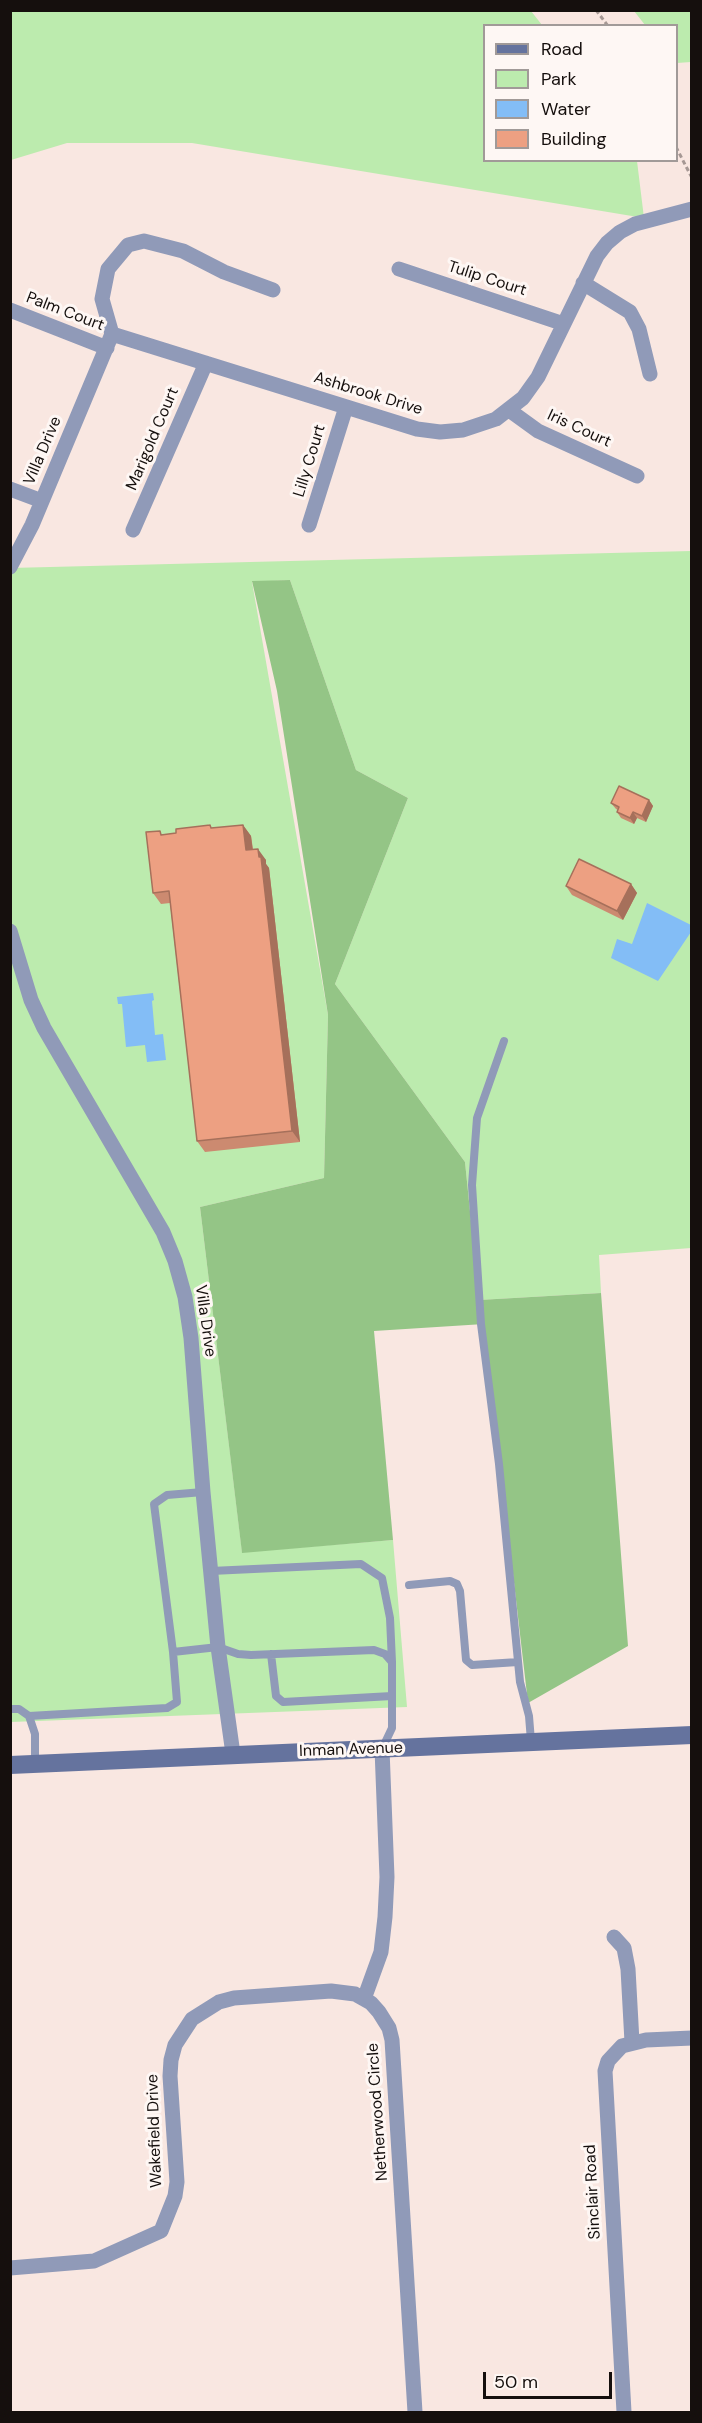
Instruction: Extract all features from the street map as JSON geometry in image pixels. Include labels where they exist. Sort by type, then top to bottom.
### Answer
[{"type":"main road","name":"Inman Avenue","points":[[10,1765],[692,1735]]},
{"type":"street","name":"Ashbrook Drive","points":[[110,341],[206,363],[417,429],[440,432],[463,430],[485,424],[509,410],[523,398],[538,377],[597,256],[620,232],[635,224],[692,209]]},
{"type":"street","points":[[110,341],[102,299],[108,269],[128,246],[136,243],[144,241],[183,252],[224,272],[273,290]]},
{"type":"street","name":"Tulip Court","points":[[399,269],[564,324]]},
{"type":"street","points":[[583,283],[630,312],[639,329],[650,374]]},
{"type":"street","name":"Palm Court","points":[[10,310],[110,341]]},
{"type":"street","name":"Villa Drive","points":[[10,567],[42,501],[110,341]]},
{"type":"street","name":"Marigold Court","points":[[133,530],[206,363]]},
{"type":"street","name":"Lilly Court","points":[[309,525],[346,407]]},
{"type":"street","name":"Iris Court","points":[[509,410],[538,431],[637,476]]},
{"type":"street","points":[[10,489],[42,501]]},
{"type":"street","name":"Villa Drive","points":[[10,931],[16,971],[44,1028],[163,1232],[176,1261],[185,1297],[191,1338],[218,1647],[233,1755]]},
{"type":"street","points":[[364,1999],[381,1952],[385,1917],[387,1877],[382,1749]]},
{"type":"street","points":[[614,1936],[624,1948],[628,1969],[632,2042],[692,2038]]},
{"type":"street","name":"Wakefield Drive","points":[[10,2268],[94,2261],[161,2231],[175,2196],[177,2182],[171,2060],[182,2031],[205,2009],[234,1998],[331,1991],[343,1991],[364,1999]]},
{"type":"street","name":"Netherwood Circle","points":[[364,1999],[379,2012],[392,2040],[415,2412]]},
{"type":"street","name":"Sinclair Road","points":[[624,2412],[605,2071],[614,2052],[632,2042]]},
{"type":"lane","points":[[504,1041],[477,1118],[472,1185],[480,1315],[499,1464],[520,1682],[529,1716],[531,1741]]},
{"type":"lane","points":[[29,1716],[167,1708],[177,1702],[174,1652],[154,1504],[167,1495],[203,1492]]},
{"type":"lane","points":[[211,1571],[361,1564],[382,1578],[390,1618],[392,1662],[392,1728],[382,1749]]},
{"type":"lane","points":[[410,1585],[450,1581],[457,1584],[460,1591],[466,1660],[472,1665],[518,1662]]},
{"type":"lane","points":[[174,1652],[218,1647],[238,1654],[374,1650],[385,1654],[392,1662]]},
{"type":"lane","points":[[271,1654],[276,1696],[283,1702],[392,1696]]},
{"type":"lane","points":[[10,1709],[19,1709],[29,1716],[35,1734],[35,1764]]},
{"type":"path","points":[[596,10],[606,24]]},
{"type":"path","points":[[678,151],[692,178]]},
{"type":"green space","points":[[11,11],[531,11],[541,24],[483,24],[483,162],[637,162],[644,218],[192,143],[67,143],[11,160]]},
{"type":"green space","points":[[634,11],[691,11],[691,62],[678,63],[678,24],[644,24]]},
{"type":"green space","points":[[691,551],[691,1248],[599,1255],[601,1293],[479,1300],[465,1162],[335,984],[408,798],[356,770],[290,580],[252,582],[328,1015],[324,1178],[200,1207],[242,1552],[393,1540],[407,1707],[11,1722],[10,568]]},
{"type":"green space","points":[[290,580],[356,770],[408,798],[335,984],[465,1162],[479,1300],[601,1293],[628,1646],[528,1703],[484,1324],[374,1331],[393,1540],[242,1553],[200,1207],[324,1178],[328,1015],[277,691],[252,581]]},
{"type":"water","points":[[647,903],[691,925],[691,932],[658,981],[611,958],[617,939],[632,944]]},
{"type":"water","points":[[153,993],[155,1035],[163,1034],[166,1060],[147,1062],[145,1045],[126,1047],[122,1004],[118,1004],[117,997]]},
{"type":"building","points":[[619,786],[649,800],[642,816],[633,812],[630,818],[617,812],[619,807],[611,803]]},
{"type":"building","points":[[210,825],[211,828],[243,825],[246,850],[258,849],[259,857],[261,857],[292,1131],[197,1141],[169,891],[153,893],[146,832],[160,831],[161,835],[176,833],[176,829]]},
{"type":"building","points":[[579,859],[631,884],[617,911],[566,886]]}]
